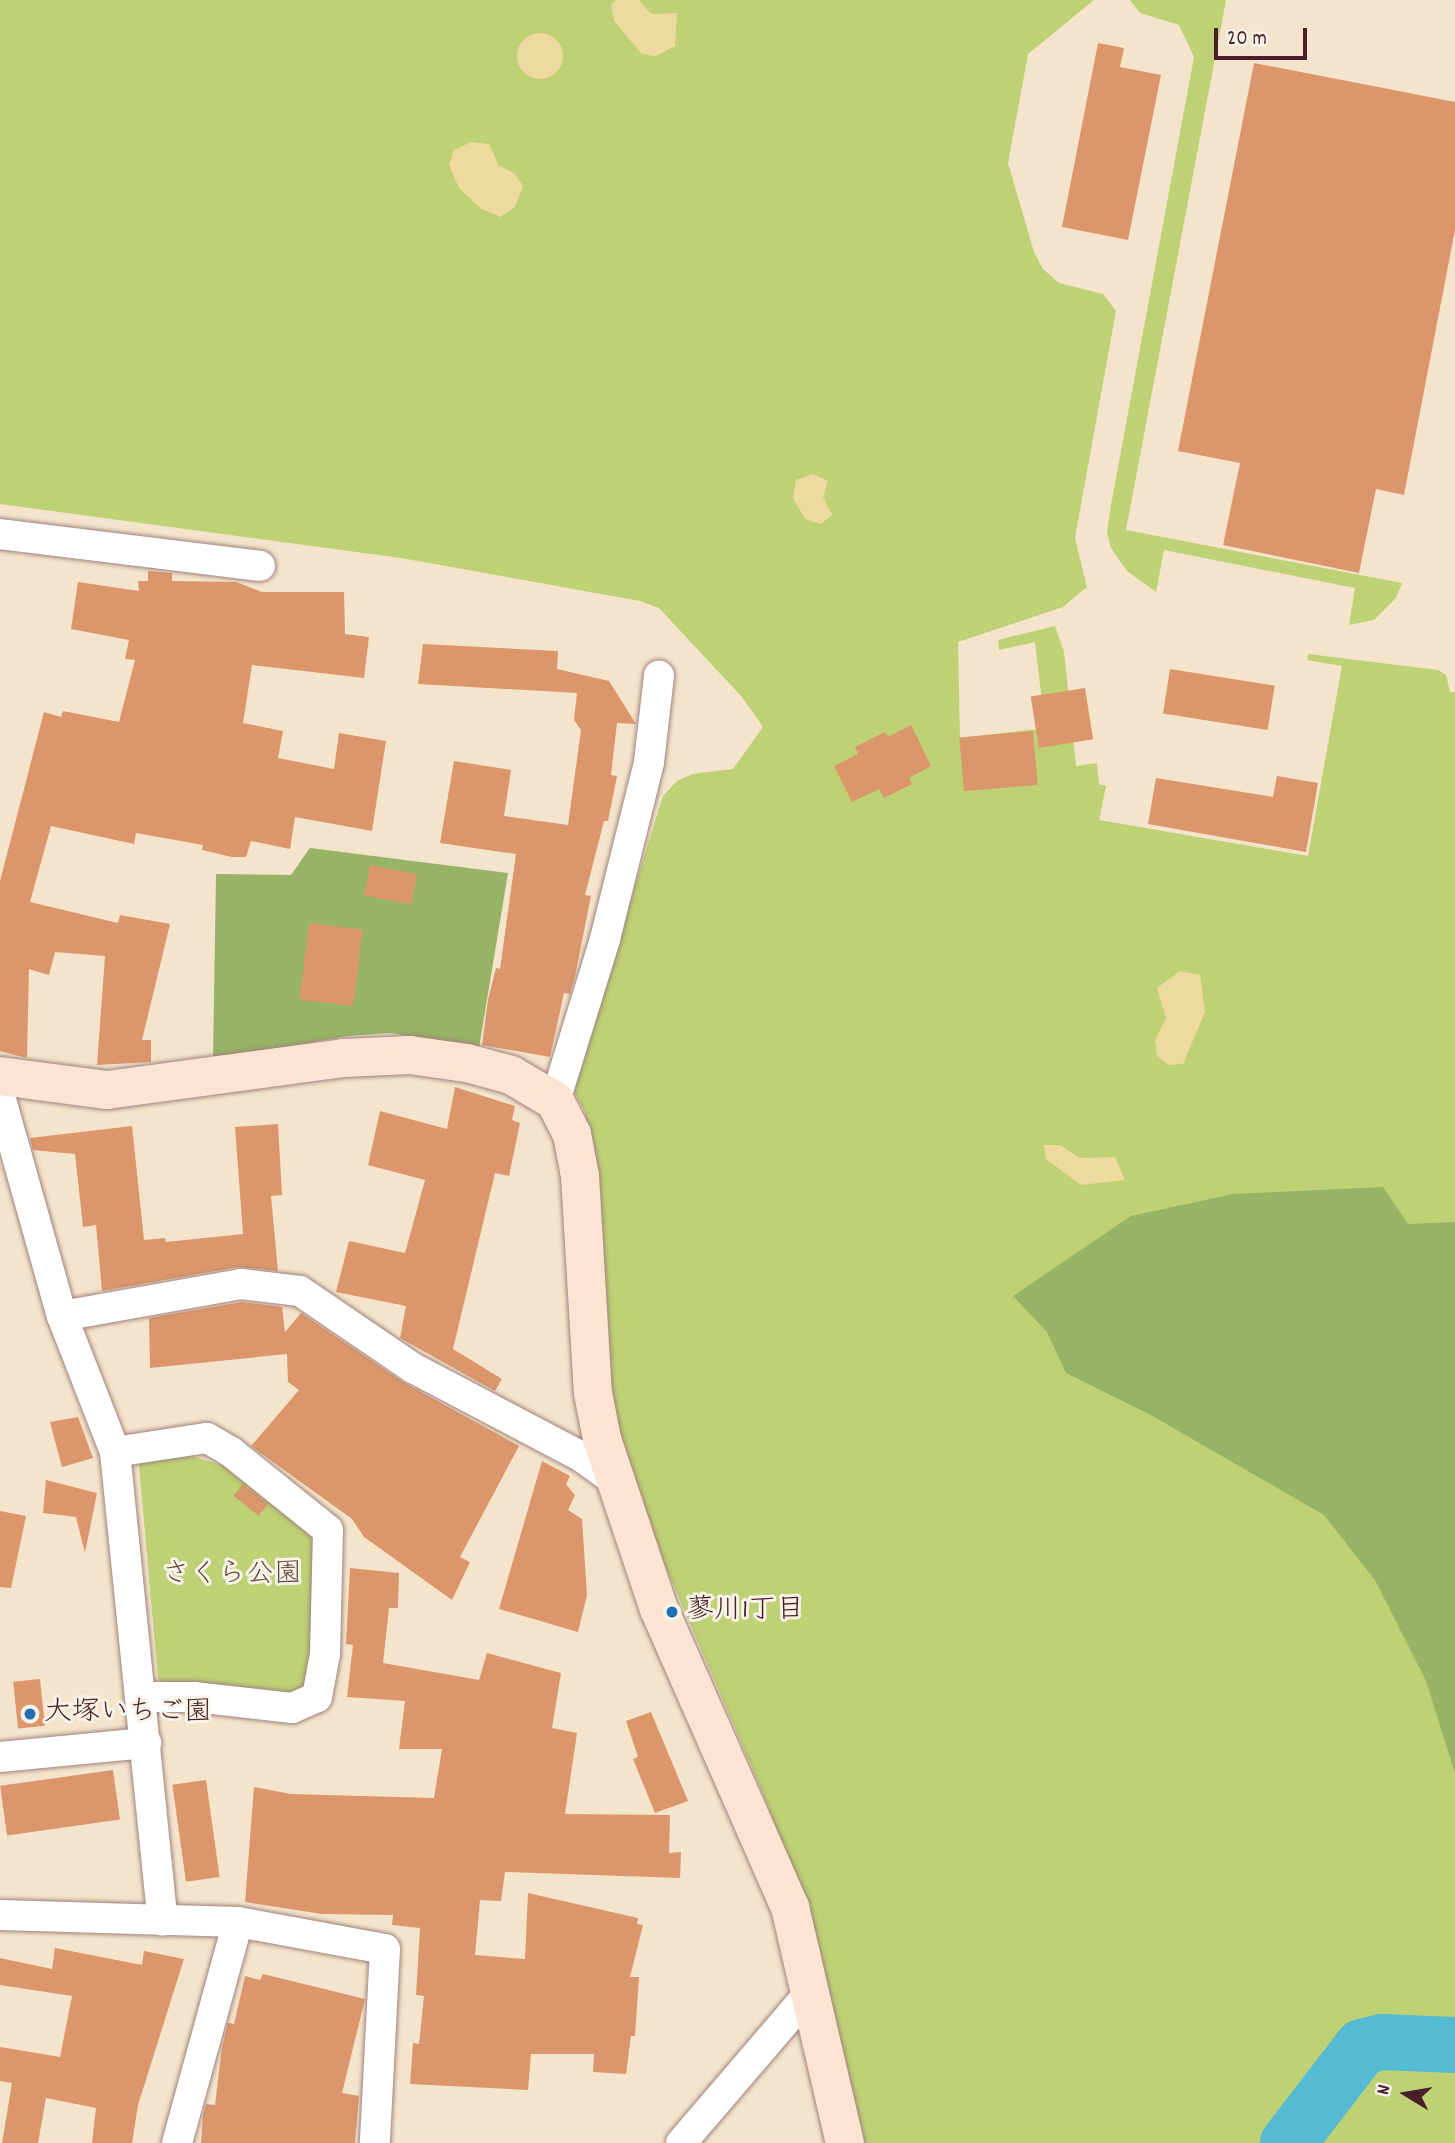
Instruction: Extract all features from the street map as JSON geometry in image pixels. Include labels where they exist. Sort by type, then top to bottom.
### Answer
[{"type":"street","points":[[0,534],[260,566]]},
{"type":"street","points":[[555,1101],[605,939],[649,762],[659,676]]},
{"type":"street","points":[[0,1076],[107,1090],[344,1058],[410,1055],[467,1063],[511,1075],[555,1101],[572,1134],[578,1165],[593,1393],[614,1480],[659,1609],[790,1907],[812,1990],[845,2143]]},
{"type":"street","points":[[0,1096],[62,1316],[116,1452],[163,1921]]},
{"type":"street","points":[[62,1316],[242,1284],[300,1292],[413,1368],[582,1457],[614,1480]]},
{"type":"street","points":[[116,1452],[207,1438],[231,1452],[328,1530],[325,1654],[317,1697],[292,1708],[194,1697],[141,1697]]},
{"type":"street","points":[[0,1757],[146,1743]]},
{"type":"street","points":[[0,1915],[238,1922],[385,1949],[375,2143]]},
{"type":"street","points":[[177,2143],[238,1922]]},
{"type":"street","points":[[681,2143],[812,1990]]},
{"type":"green space","points":[[0,0],[1094,0],[1028,54],[1008,163],[1034,252],[1043,269],[1059,283],[1103,294],[1116,311],[1075,538],[1087,587],[1063,607],[958,642],[960,738],[1045,728],[1035,642],[999,650],[998,640],[1055,626],[1064,652],[1076,766],[1097,763],[1099,784],[1106,786],[1099,820],[1308,856],[1342,666],[1307,660],[1308,654],[1438,670],[1446,675],[1450,692],[1455,692],[1455,2143],[864,2143],[814,1928],[760,1786],[635,1496],[609,1397],[591,1145],[585,1112],[572,1088],[663,796],[677,781],[693,774],[733,769],[763,727],[742,697],[659,608],[640,601],[401,558],[0,504]]},
{"type":"green space","points":[[1130,0],[1226,0],[1126,530],[1402,583],[1396,598],[1374,620],[1349,625],[1355,588],[1164,550],[1156,592],[1127,571],[1111,548],[1107,533],[1111,505],[1194,57],[1179,25],[1140,13]]},
{"type":"green space","points":[[310,848],[508,873],[479,1048],[390,1033],[348,1036],[213,1060],[216,874],[291,875]]},
{"type":"green space","points":[[1383,1187],[1408,1224],[1455,1222],[1455,1773],[1426,1681],[1375,1580],[1324,1515],[1149,1414],[1066,1373],[1047,1332],[1013,1296],[1131,1216],[1233,1194]]},
{"type":"green space","name":"さくら公園","points":[[192,1456],[227,1467],[298,1519],[317,1546],[308,1682],[291,1697],[166,1686],[158,1678],[139,1466],[141,1462]]},
{"type":"sand","points":[[616,0],[639,0],[651,14],[677,13],[675,46],[656,56],[642,54],[614,21],[611,5]]},
{"type":"sand","points":[[540,33],[549,34],[556,40],[562,47],[562,65],[556,72],[549,78],[540,79],[531,78],[524,72],[518,65],[517,56],[518,47],[524,40],[531,34]]},
{"type":"sand","points":[[471,142],[489,144],[499,166],[514,173],[523,186],[515,207],[500,217],[480,208],[459,188],[449,165],[454,150]]},
{"type":"sand","points":[[813,474],[828,481],[823,497],[832,515],[821,524],[805,519],[793,498],[796,480]]},
{"type":"sand","points":[[1180,971],[1200,975],[1205,1012],[1183,1064],[1168,1065],[1157,1056],[1155,1040],[1166,1018],[1157,988]]},
{"type":"sand","points":[[1044,1145],[1060,1145],[1080,1158],[1115,1157],[1125,1180],[1081,1185],[1046,1159]]},
{"type":"building","points":[[1098,43],[1124,48],[1120,67],[1161,75],[1128,240],[1062,227]]},
{"type":"building","points":[[1254,63],[1455,102],[1455,230],[1404,495],[1376,489],[1359,573],[1223,545],[1240,463],[1178,451]]},
{"type":"building","points":[[148,571],[172,573],[172,581],[236,582],[262,592],[344,592],[345,634],[369,637],[364,678],[252,665],[243,723],[283,731],[278,758],[334,769],[339,733],[386,741],[372,831],[295,817],[290,849],[251,841],[246,857],[232,857],[202,850],[203,845],[136,833],[134,844],[51,826],[30,902],[118,923],[120,915],[170,924],[142,1040],[151,1040],[151,1062],[97,1065],[105,956],[55,952],[49,975],[29,969],[27,1058],[0,1051],[0,881],[44,712],[61,717],[63,711],[119,722],[135,660],[125,659],[129,640],[71,629],[78,582],[139,591],[138,581],[148,581]]},
{"type":"building","points":[[423,644],[558,651],[557,669],[609,681],[636,724],[617,723],[611,775],[617,776],[608,821],[604,821],[585,895],[591,896],[575,976],[570,994],[564,993],[550,1057],[482,1045],[488,1000],[496,968],[500,969],[516,854],[440,843],[454,761],[511,770],[504,816],[568,825],[581,730],[574,720],[577,693],[418,684]]},
{"type":"building","points":[[1170,669],[1275,686],[1268,730],[1163,713]]},
{"type":"building","points":[[1085,688],[1093,739],[1039,748],[1031,697]]},
{"type":"building","points":[[911,725],[931,766],[909,778],[912,784],[884,798],[879,789],[852,802],[834,766],[858,754],[855,747],[885,732],[888,737]]},
{"type":"building","points":[[1033,731],[1038,785],[964,791],[959,737]]},
{"type":"building","points":[[1277,776],[1318,783],[1306,852],[1148,824],[1156,778],[1273,797]]},
{"type":"building","points":[[370,865],[417,874],[411,905],[364,895]]},
{"type":"building","points":[[309,923],[363,930],[353,1006],[300,999]]},
{"type":"building","points":[[455,1087],[515,1106],[512,1120],[520,1123],[509,1176],[495,1173],[453,1349],[502,1379],[495,1391],[400,1338],[406,1306],[336,1292],[349,1241],[405,1253],[425,1180],[368,1165],[380,1111],[447,1129]]},
{"type":"building","points":[[278,1124],[282,1195],[271,1196],[278,1271],[238,1267],[102,1291],[96,1225],[83,1227],[75,1154],[33,1150],[30,1138],[132,1126],[144,1240],[165,1238],[166,1242],[243,1234],[235,1127]]},
{"type":"building","points":[[242,1302],[282,1307],[285,1332],[301,1313],[403,1382],[519,1446],[460,1557],[470,1562],[452,1600],[364,1537],[352,1519],[251,1446],[299,1390],[288,1382],[287,1354],[150,1368],[149,1318]]},
{"type":"building","points":[[78,1417],[93,1458],[62,1467],[50,1422]]},
{"type":"building","points":[[542,1461],[570,1476],[566,1484],[575,1495],[568,1510],[582,1519],[587,1595],[578,1632],[499,1609]]},
{"type":"building","points":[[46,1480],[97,1493],[85,1553],[76,1517],[43,1513]]},
{"type":"building","points":[[243,1484],[268,1504],[258,1516],[234,1496]]},
{"type":"building","points":[[0,1511],[26,1516],[11,1588],[0,1587]]},
{"type":"building","points":[[350,1568],[399,1573],[398,1608],[389,1608],[383,1663],[479,1680],[487,1653],[561,1673],[552,1728],[577,1733],[565,1814],[670,1815],[669,1853],[681,1852],[680,1878],[505,1872],[501,1901],[480,1900],[475,1955],[525,1959],[528,1893],[638,1918],[637,1924],[643,1925],[630,1977],[639,1977],[635,2036],[631,2036],[626,2074],[593,2072],[594,2054],[531,2054],[528,2090],[410,2084],[413,2043],[419,2044],[424,1996],[416,1995],[420,1928],[392,1925],[393,1915],[322,1914],[245,1902],[254,1787],[291,1794],[434,1798],[442,1749],[399,1749],[405,1701],[347,1697],[353,1645],[346,1644]]},
{"type":"building","name":"大塚いちご園","points":[[40,1679],[45,1726],[18,1729],[13,1682]]},
{"type":"building","points":[[651,1712],[688,1801],[655,1813],[633,1759],[638,1757],[626,1721]]},
{"type":"building","points":[[113,1770],[120,1820],[7,1835],[0,1786]]},
{"type":"building","points":[[206,1780],[220,1877],[186,1882],[172,1785]]},
{"type":"building","points":[[55,1948],[142,1965],[144,1951],[184,1959],[138,2105],[132,2143],[92,2143],[96,2108],[46,2098],[38,2143],[2,2143],[12,2083],[0,2081],[0,2047],[60,2057],[72,1996],[0,1985],[0,1958],[52,1969]]},
{"type":"building","points":[[263,1974],[365,1999],[342,2093],[359,2096],[355,2143],[201,2143],[203,2115],[206,2104],[215,2105],[222,2047],[228,2023],[234,2024],[245,1976],[260,1980]]},
{"type":"waterway","points":[[1288,2143],[1362,2047],[1382,2042],[1455,2045]]},
{"type":"place","name":"蓼川1丁目","points":[[672,1612]]},
{"type":"place","name":"大塚いちご園","points":[[30,1714]]}]
